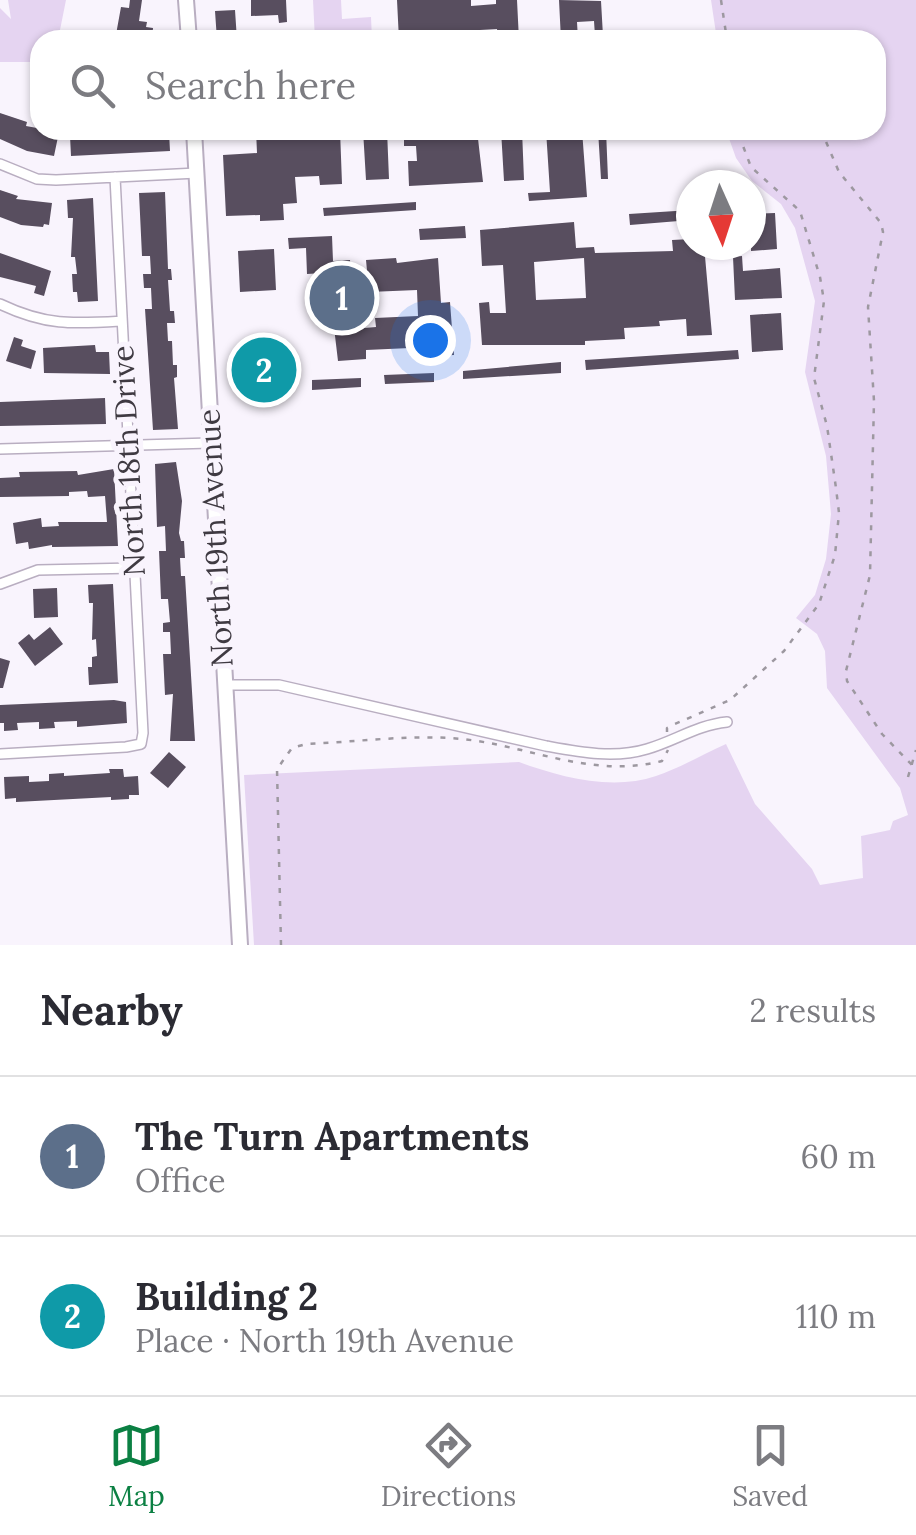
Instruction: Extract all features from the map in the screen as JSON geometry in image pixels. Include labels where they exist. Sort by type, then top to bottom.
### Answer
[{"type":"main road","points":[[186,0],[188,30]]},
{"type":"main road","name":"North 19th Avenue","points":[[195,140],[240,945]]},
{"type":"street","points":[[0,164],[37,178],[197,173]]},
{"type":"street","name":"North 18th Drive","points":[[0,754],[140,744],[144,733],[115,178]]},
{"type":"street","points":[[0,304],[34,320],[60,324],[122,320]]},
{"type":"street","points":[[0,449],[210,443]]},
{"type":"street","points":[[0,584],[38,570],[135,568]]},
{"type":"street","points":[[224,685],[278,685],[590,753],[635,752],[705,724],[728,722]]},
{"type":"path","points":[[721,0],[726,30]]},
{"type":"path","points":[[281,945],[277,769],[292,748],[306,744],[464,739],[564,762],[603,766],[662,760],[667,754],[667,728],[730,700],[784,651],[819,604],[836,554],[839,513],[827,426],[814,378],[824,301],[820,277],[806,222],[751,168],[740,140]]},
{"type":"path","points":[[826,140],[840,172],[881,223],[883,232],[868,307],[874,401],[870,576],[846,671],[861,706],[912,765]]},
{"type":"path","points":[[908,777],[916,750]]},
{"type":"shaded area","points":[[8,0],[66,0],[60,30],[30,30],[30,62],[0,62],[0,8],[11,19]]},
{"type":"shaded area","points":[[313,0],[341,0],[342,19],[371,17],[372,30],[314,30]]},
{"type":"shaded area","points":[[711,0],[916,0],[916,945],[254,945],[244,775],[519,762],[569,777],[622,782],[665,773],[726,744],[755,804],[812,869],[820,885],[863,878],[861,836],[890,830],[893,821],[908,815],[900,788],[827,688],[825,651],[817,634],[796,618],[815,595],[826,559],[831,514],[826,456],[805,372],[815,301],[795,228],[781,204],[766,192],[766,170],[744,170],[730,140],[886,140],[886,30],[716,30]]},
{"type":"building","points":[[130,0],[142,0],[139,21],[147,22],[146,27],[153,30],[117,30],[121,7],[129,8]]},
{"type":"building","points":[[251,0],[286,0],[287,22],[279,23],[278,15],[251,16]]},
{"type":"building","points":[[397,0],[471,0],[471,6],[517,0],[518,30],[398,30]]},
{"type":"building","points":[[559,0],[601,1],[603,30],[595,30],[594,21],[577,22],[577,30],[560,30]]},
{"type":"building","points":[[235,10],[236,30],[216,30],[215,11]]},
{"type":"building","points":[[0,113],[27,122],[30,140],[57,140],[54,156],[27,151],[0,139]]},
{"type":"building","points":[[70,140],[169,140],[170,151],[71,156]]},
{"type":"building","points":[[256,140],[340,140],[342,184],[320,185],[319,176],[295,177],[297,203],[283,204],[284,220],[260,221],[260,215],[226,216],[223,155],[257,153]]},
{"type":"building","points":[[364,140],[387,140],[389,179],[366,180]]},
{"type":"building","points":[[404,140],[478,140],[483,182],[409,186],[408,161],[417,161],[416,146],[404,146]]},
{"type":"building","points":[[502,140],[522,140],[524,180],[504,181]]},
{"type":"building","points":[[547,140],[583,140],[587,197],[529,201],[528,193],[550,192]]},
{"type":"building","points":[[599,140],[606,140],[608,179],[601,179]]},
{"type":"building","points":[[0,190],[18,196],[16,199],[52,203],[49,225],[21,225],[0,217]]},
{"type":"building","points":[[165,192],[168,269],[172,280],[168,280],[170,311],[174,311],[175,323],[167,323],[173,365],[177,365],[174,378],[178,429],[153,430],[145,309],[152,309],[151,288],[144,288],[143,274],[151,274],[150,256],[142,256],[139,193]]},
{"type":"building","points":[[93,198],[98,301],[78,302],[77,292],[73,292],[72,274],[77,274],[75,257],[71,257],[73,218],[68,218],[67,200]]},
{"type":"building","points":[[416,202],[416,210],[324,216],[323,208]]},
{"type":"building","points":[[676,211],[676,221],[630,225],[629,214]]},
{"type":"building","points":[[766,213],[775,213],[777,249],[766,250]]},
{"type":"building","points":[[574,222],[576,248],[594,247],[595,253],[673,251],[672,240],[676,240],[676,260],[705,260],[712,335],[687,336],[686,319],[659,321],[660,326],[624,328],[625,339],[585,341],[585,345],[482,345],[479,303],[489,302],[490,313],[506,313],[503,265],[482,266],[480,230]],"holes":[[[584,258],[586,298],[536,300],[534,262]]]},
{"type":"building","points":[[465,226],[466,238],[420,240],[419,229]]},
{"type":"building","points":[[332,236],[333,261],[350,260],[353,295],[360,295],[361,309],[353,309],[353,329],[376,327],[375,318],[418,316],[417,290],[369,292],[366,260],[396,258],[397,263],[438,258],[441,303],[450,302],[454,355],[411,357],[410,348],[366,350],[366,359],[338,361],[333,319],[328,319],[328,311],[323,311],[323,273],[307,274],[306,248],[289,249],[288,238]]},
{"type":"building","points":[[274,249],[276,290],[240,292],[238,251]]},
{"type":"building","points":[[0,253],[51,271],[44,296],[34,293],[36,286],[0,277]]},
{"type":"building","points":[[733,260],[742,260],[743,271],[780,268],[782,298],[735,300]]},
{"type":"building","points":[[781,313],[783,350],[752,352],[750,315]]},
{"type":"building","points":[[14,337],[23,340],[21,346],[36,351],[31,369],[6,361]]},
{"type":"building","points":[[95,345],[96,352],[109,352],[110,374],[44,373],[43,348]]},
{"type":"building","points":[[279,346],[280,381],[272,381],[272,388],[252,389],[252,381],[244,381],[242,348]]},
{"type":"building","points":[[738,350],[739,359],[586,370],[585,360]]},
{"type":"building","points":[[561,362],[561,373],[463,379],[463,371]]},
{"type":"building","points":[[434,373],[434,382],[385,384],[384,375]]},
{"type":"building","points":[[361,378],[361,387],[312,390],[312,380]]},
{"type":"building","points":[[105,398],[106,424],[0,426],[0,402]]},
{"type":"building","points":[[176,462],[182,501],[179,533],[185,558],[180,558],[181,576],[185,576],[195,741],[170,741],[173,694],[165,695],[163,654],[171,654],[170,632],[163,632],[163,623],[170,622],[168,599],[161,599],[159,551],[166,551],[165,526],[157,527],[155,464]]},
{"type":"building","points":[[114,469],[118,546],[52,545],[29,549],[28,542],[16,544],[13,523],[41,518],[42,527],[59,526],[58,522],[107,522],[105,496],[88,497],[87,491],[69,492],[69,496],[0,497],[0,478],[20,477],[19,472],[77,471],[78,475]]},
{"type":"building","points":[[113,584],[118,683],[89,685],[88,667],[92,667],[92,657],[97,656],[88,585]]},
{"type":"building","points":[[57,588],[58,617],[34,618],[33,589]]},
{"type":"building","points":[[50,627],[63,644],[35,666],[18,643],[29,634],[34,640]]},
{"type":"building","points":[[0,658],[10,661],[3,688],[0,688]]},
{"type":"building","points":[[126,702],[127,723],[77,727],[77,721],[54,722],[55,728],[39,729],[39,722],[17,723],[18,730],[4,731],[4,723],[0,723],[0,705]]},
{"type":"building","points":[[169,752],[186,767],[168,788],[150,773]]},
{"type":"building","points":[[109,769],[123,769],[124,777],[138,776],[139,795],[111,800],[5,799],[4,777],[29,776],[29,782],[49,781],[49,774],[110,773]]},
{"type":"place","name":"The Turn Apartments","points":[[342,298]]},
{"type":"place","name":"Building 2","points":[[264,370]]}]
